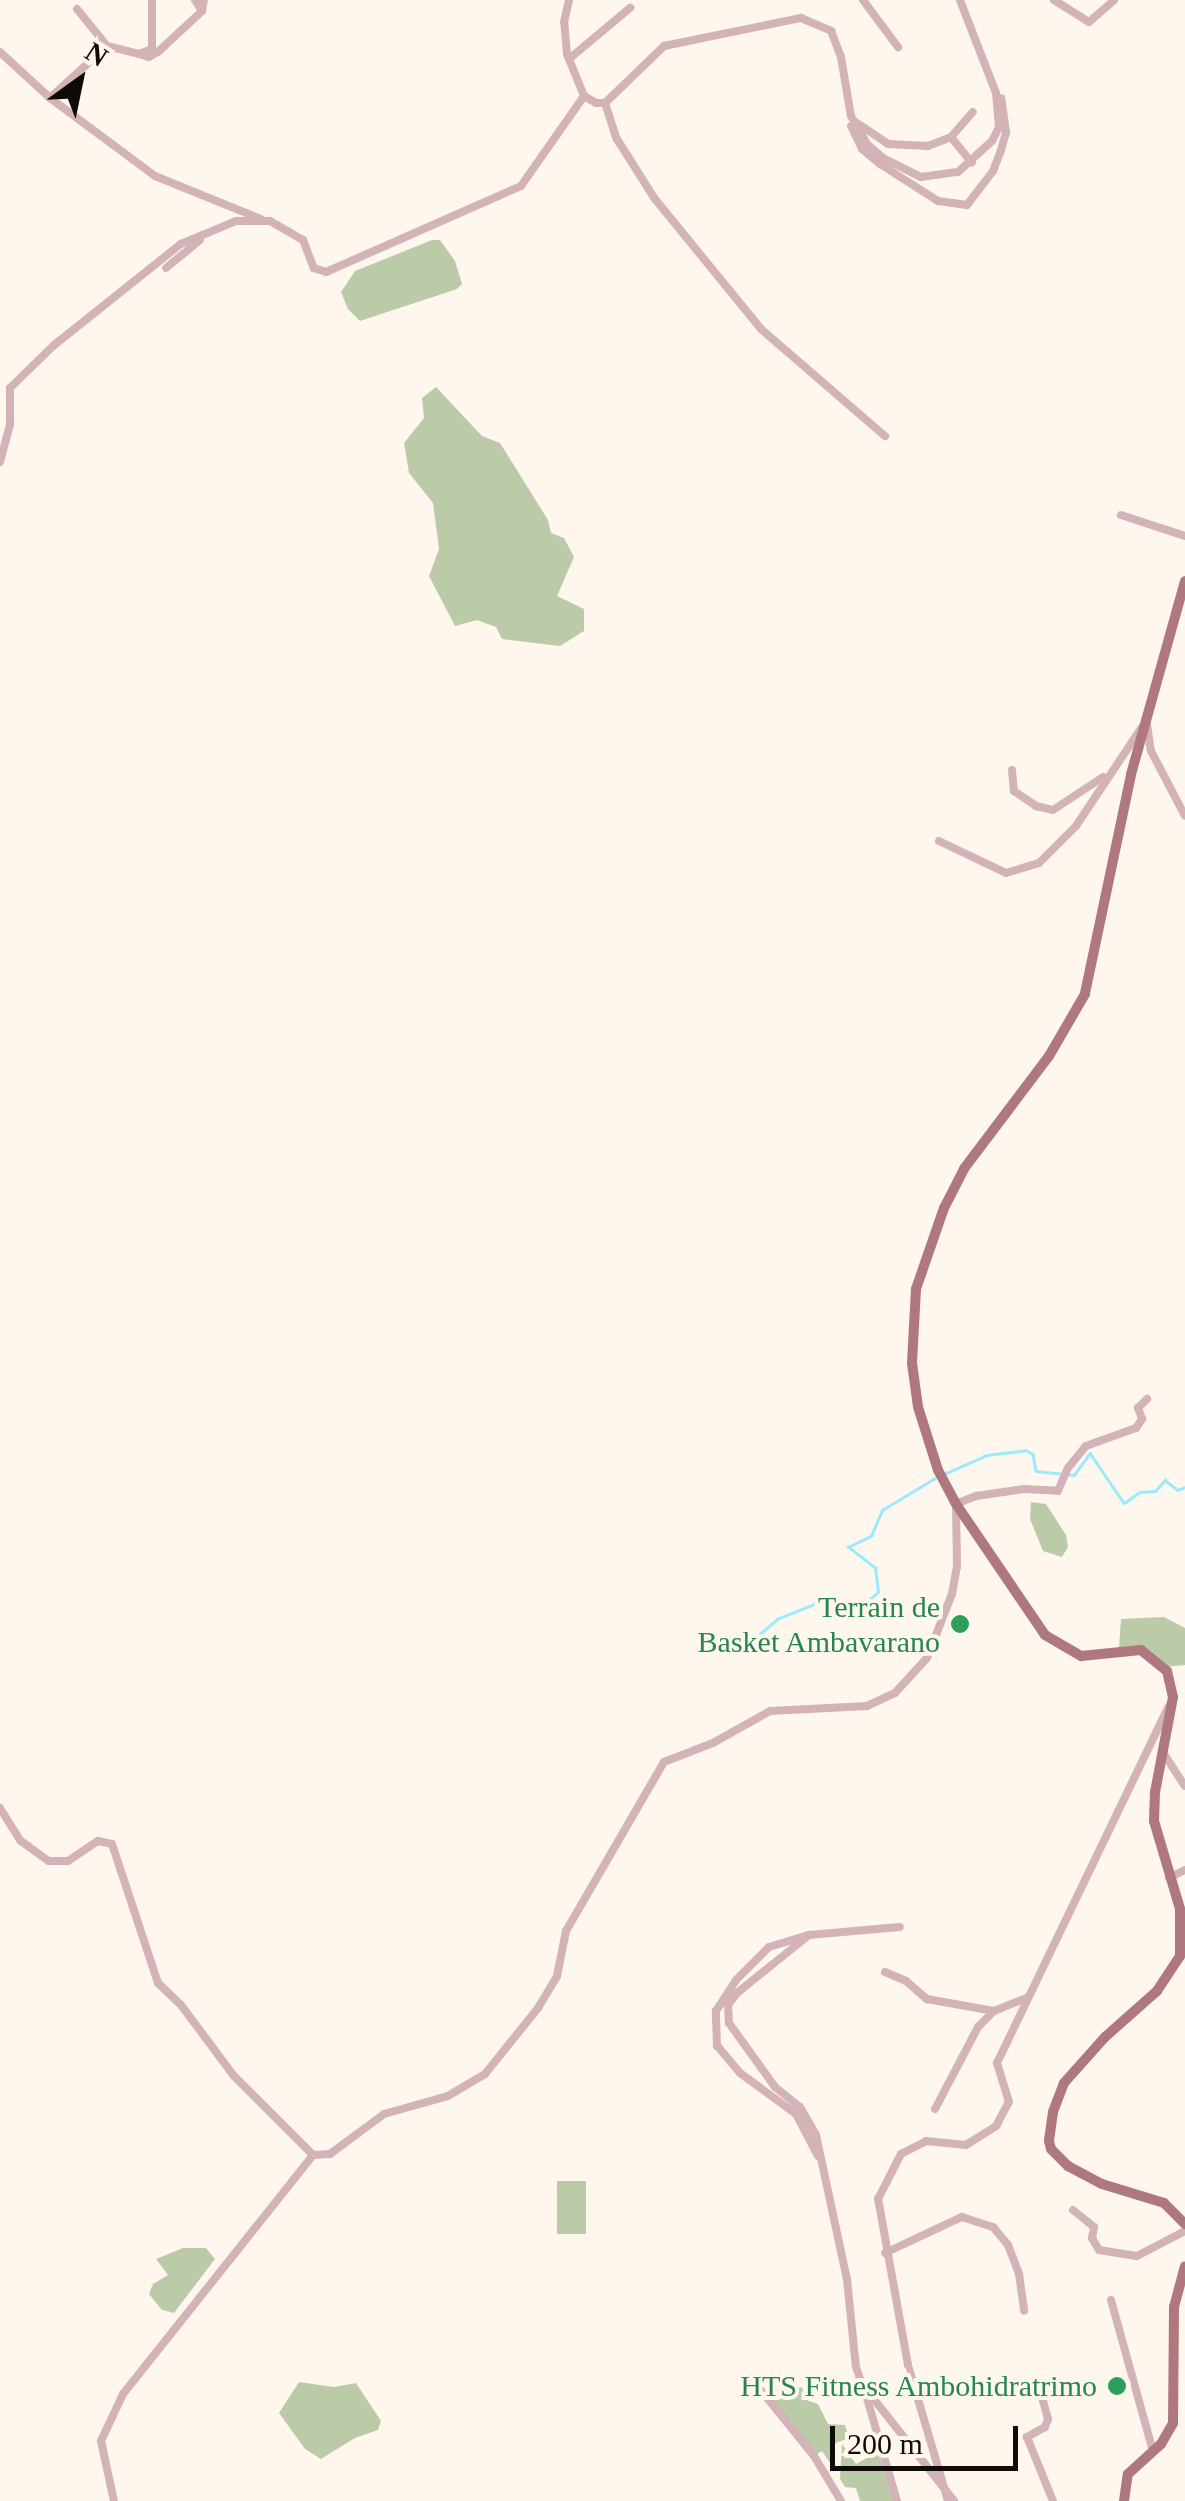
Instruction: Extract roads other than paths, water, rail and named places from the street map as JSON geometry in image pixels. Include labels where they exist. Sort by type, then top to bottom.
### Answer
[{"type":"main road","points":[[1185,581],[1130,774],[1085,994],[1049,1056],[964,1169],[920,1268],[912,1363],[918,1407],[940,1475],[1045,1635],[1081,1656],[1124,1650],[1150,1653],[1168,1671],[1173,1697],[1155,1792],[1154,1822],[1182,1925],[1180,1956],[1158,1991],[1106,2037],[1064,2083],[1053,2112],[1049,2141],[1059,2160],[1102,2184],[1164,2202],[1185,2227]]},
{"type":"main road","points":[[1124,2501],[1128,2474],[1153,2451],[1173,2423],[1181,2382],[1174,2308],[1185,2266]]},
{"type":"street","points":[[139,54],[152,49],[152,0]]},
{"type":"street","points":[[196,0],[202,11]]},
{"type":"street","points":[[77,10],[106,46],[148,57],[202,11],[204,0]]},
{"type":"street","points":[[569,0],[564,22],[569,59],[584,96]]},
{"type":"street","points":[[863,0],[898,47]]},
{"type":"street","points":[[851,116],[867,144],[905,171],[934,178],[958,172],[972,162],[998,127],[996,94],[960,0]]},
{"type":"street","points":[[1054,0],[1088,22],[1114,0]]},
{"type":"street","points":[[569,59],[630,8]]},
{"type":"street","points":[[605,102],[664,46],[800,18],[831,31],[841,57],[854,136],[880,164],[938,201],[967,204],[993,172],[1006,132],[1000,94],[981,60]]},
{"type":"street","points":[[50,98],[106,46]]},
{"type":"street","points":[[2,56],[50,98],[155,176],[270,221],[304,240],[314,268],[326,272],[521,186],[584,96]]},
{"type":"street","points":[[584,96],[605,102]]},
{"type":"street","points":[[605,102],[617,139],[654,199],[762,330],[886,436]]},
{"type":"street","points":[[851,116],[864,131],[888,144],[928,146],[951,136],[973,112]]},
{"type":"street","points":[[951,136],[972,162]]},
{"type":"street","points":[[0,462],[10,424],[10,388],[122,289],[181,244],[236,221],[270,221]]},
{"type":"street","points":[[166,268],[208,234]]},
{"type":"street","points":[[1121,515],[1185,536]]},
{"type":"street","points":[[939,841],[1006,872],[1039,863],[1076,826],[1146,719]]},
{"type":"street","points":[[1146,719],[1151,751],[1185,816]]},
{"type":"street","points":[[1012,770],[1014,790],[1036,806],[1053,810],[1108,773]]},
{"type":"street","points":[[114,2501],[101,2441],[124,2394],[313,2155],[330,2154],[384,2114],[448,2096],[486,2074],[538,2008],[557,1976],[566,1931],[664,1762],[713,1742],[770,1711],[867,1706],[895,1694],[912,1680],[927,1658],[952,1594],[957,1567],[956,1504],[976,1496],[1024,1489],[1058,1491],[1064,1486],[1062,1480],[1068,1468],[1094,1440],[1136,1428],[1142,1419],[1138,1408],[1147,1400]]},
{"type":"street","points":[[949,2498],[908,2366],[878,2199],[900,2154],[926,2141],[966,2145],[996,2126],[1009,2102],[996,2063],[1173,1697]]},
{"type":"street","points":[[1164,1754],[1185,1786]]},
{"type":"street","points":[[0,1808],[21,1842],[49,1860],[68,1861],[98,1841],[112,1844],[158,1983],[181,2005],[234,2076],[313,2155]]},
{"type":"street","points":[[1169,1878],[1185,1870]]},
{"type":"street","points":[[822,2165],[796,2114],[728,2061],[717,2046],[713,2029],[724,1995],[754,1959],[770,1947],[809,1934],[900,1927]]},
{"type":"street","points":[[809,1934],[738,1992],[728,2006],[729,2023],[775,2086],[810,2122],[847,2279],[856,2367],[897,2501]]},
{"type":"street","points":[[885,1972],[906,1980],[927,1999],[994,2011]]},
{"type":"street","points":[[935,2109],[978,2027],[994,2011],[1027,1998]]},
{"type":"street","points":[[1073,2210],[1094,2227],[1092,2238],[1099,2250],[1137,2256],[1185,2227]]},
{"type":"street","points":[[885,2253],[962,2217],[993,2226],[1008,2245],[1019,2274],[1024,2311]]},
{"type":"street","points":[[1111,2300],[1153,2451]]},
{"type":"street","points":[[750,2378],[814,2456],[841,2501]]},
{"type":"street","points":[[1038,2382],[1048,2419],[1045,2427],[1027,2437],[1052,2501]]},
{"type":"street","points":[[865,2390],[949,2498]]},
{"type":"waterway","points":[[942,1475],[987,1455],[1026,1450],[1033,1454],[1036,1471],[1074,1475],[1090,1453],[1124,1503],[1140,1492],[1155,1491],[1165,1480],[1178,1490],[1185,1487]]},
{"type":"waterway","points":[[750,1642],[777,1619],[814,1604],[869,1600],[878,1592],[875,1568],[848,1547],[871,1536],[882,1510],[935,1478]]},
{"type":"place","name":"Terrain de Basket Ambavarano","points":[[960,1624]]},
{"type":"place","name":"HTS Fitness Ambohidratrimo","points":[[1117,2386]]}]
